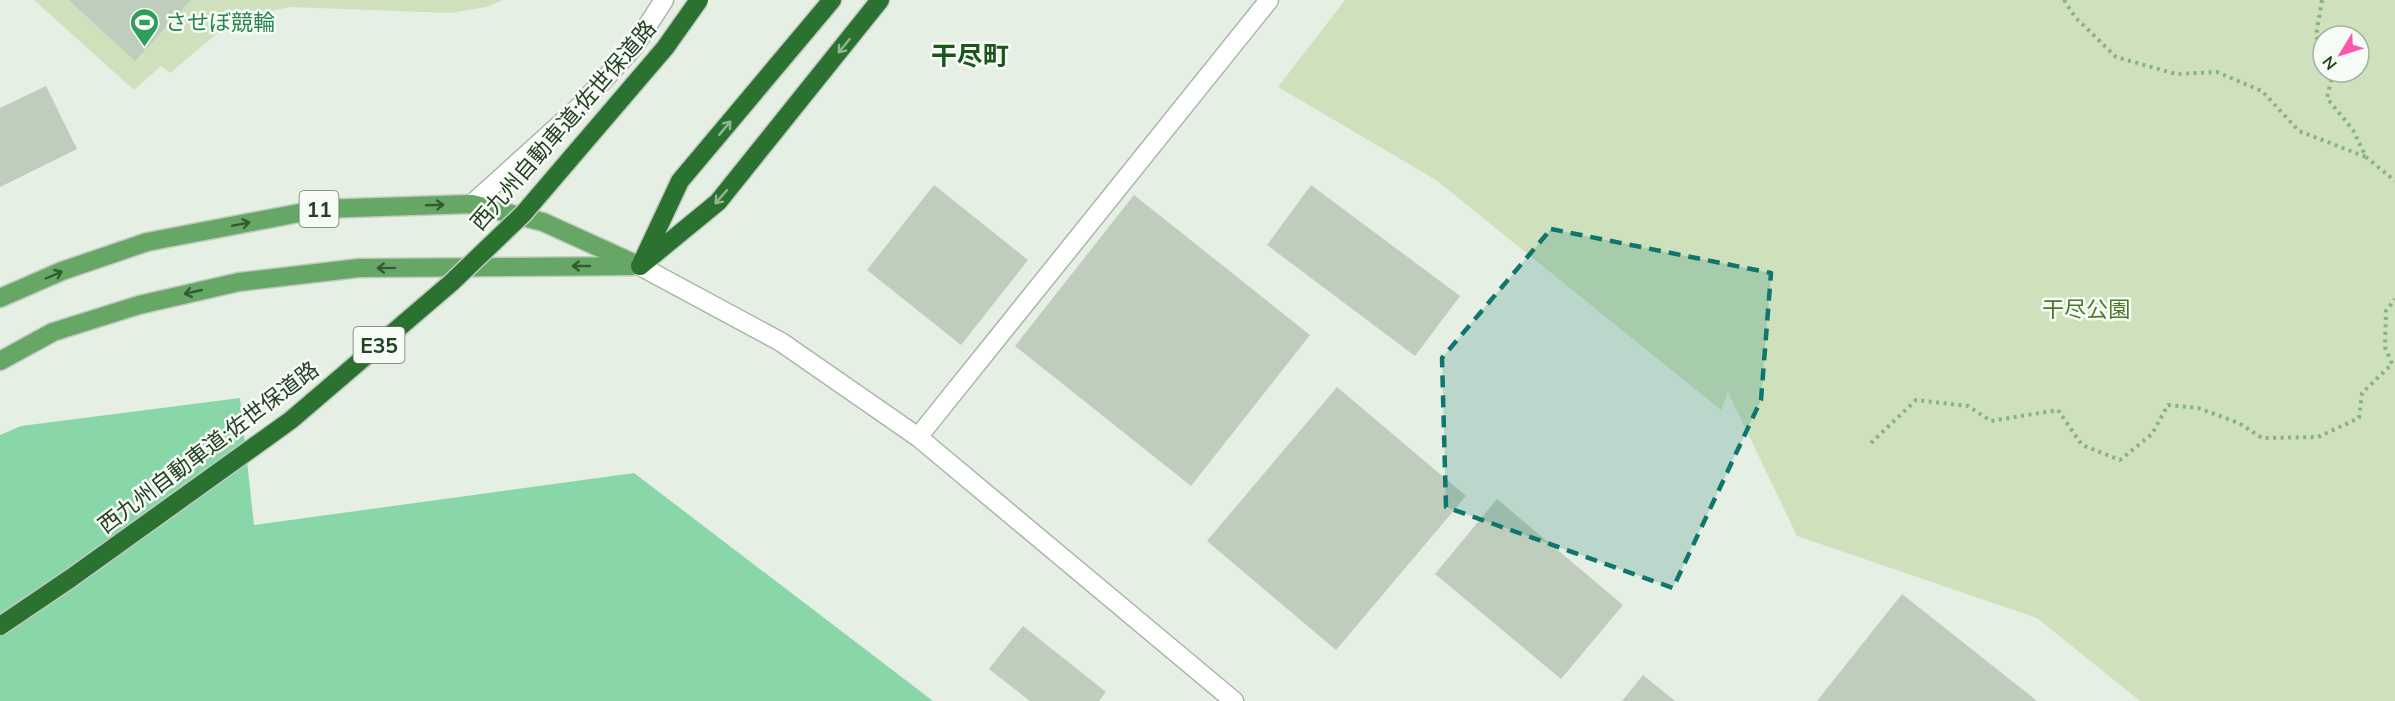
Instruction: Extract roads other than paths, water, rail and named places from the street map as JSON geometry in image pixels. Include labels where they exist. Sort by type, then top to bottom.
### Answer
[{"type":"highway","name":"西九州自動車道;佐世保道路","points":[[0,626],[71,578],[291,420],[451,283],[523,214],[665,48],[699,0]]},
{"type":"highway","points":[[640,266],[680,181],[832,0]]},
{"type":"highway","points":[[640,266],[717,202],[880,0]]},
{"type":"main road","name":"11","points":[[0,298],[62,271],[147,242],[320,209],[472,204],[543,222],[640,266]]},
{"type":"main road","points":[[0,361],[53,332],[139,305],[239,282],[359,268],[640,266]]},
{"type":"street","points":[[472,204],[577,109],[633,48],[664,0]]},
{"type":"street","points":[[918,437],[1269,0]]},
{"type":"street","points":[[640,266],[781,342],[918,437],[1234,701]]},
{"type":"place","name":"させぼ競輪","points":[[144,48]]},
{"type":"district","name":"干尽町","points":[[970,55]]},
{"type":"park label","name":"干尽公園","points":[[2086,309]]}]
